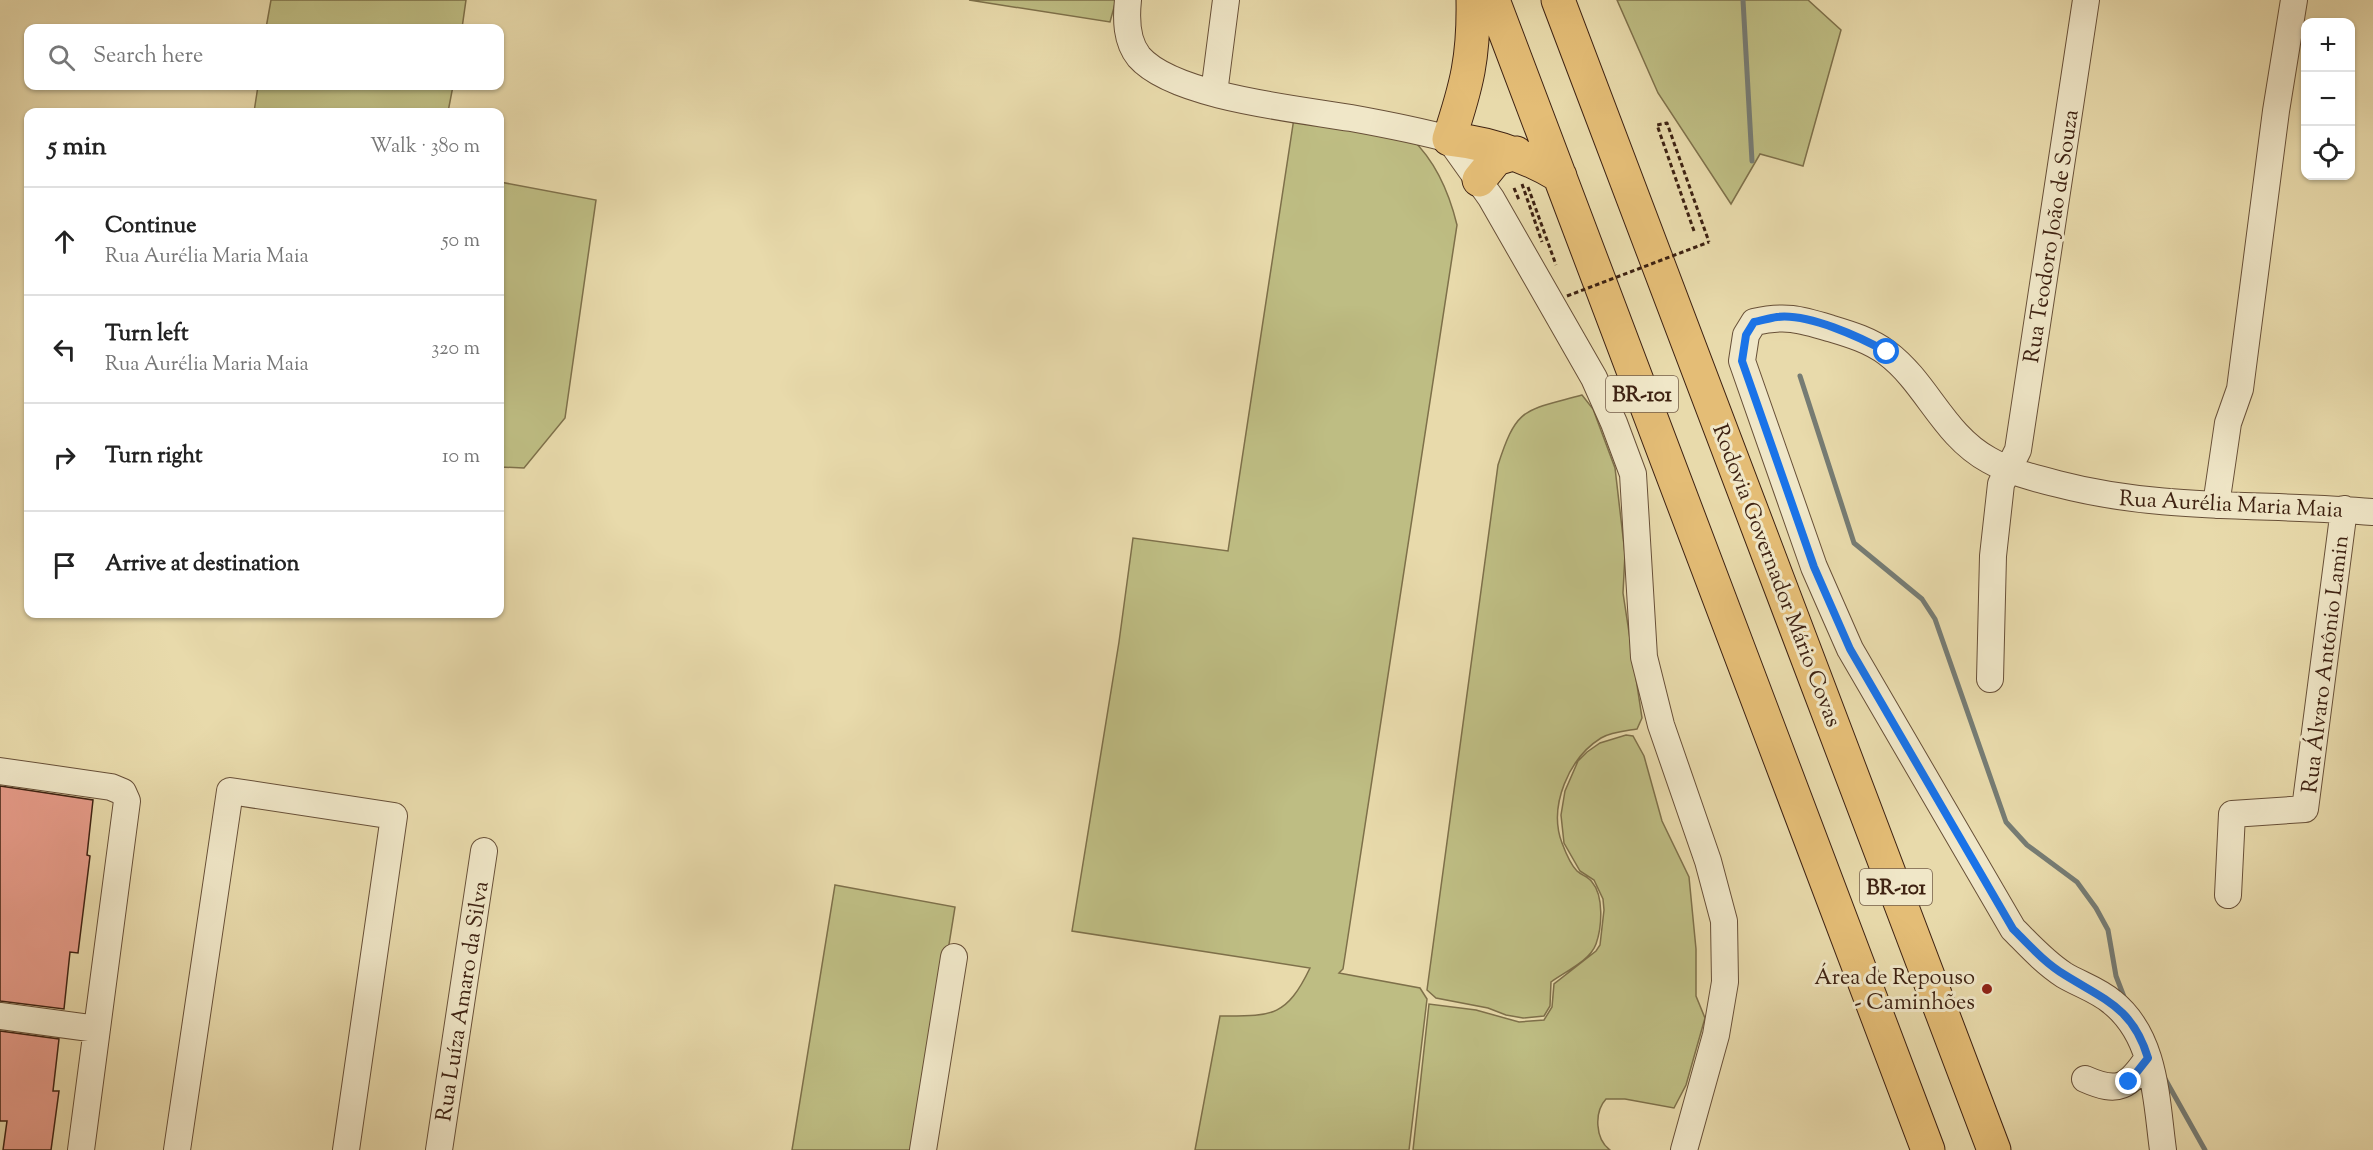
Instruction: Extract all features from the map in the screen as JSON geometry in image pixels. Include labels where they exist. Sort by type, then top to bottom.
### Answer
[{"type":"highway","points":[[1473,0],[1474,42],[1468,83],[1449,139],[1472,141],[1516,153],[1560,176]]},
{"type":"highway","name":"BR-101","points":[[1493,0],[1928,1150]]},
{"type":"highway","name":"Rodovia Governador Mário Covas","points":[[1558,0],[1994,1150]]},
{"type":"highway","points":[[1479,180],[1496,159],[1516,153]]},
{"type":"street","points":[[1128,0],[1128,29],[1131,44],[1139,57],[1156,71],[1175,81],[1214,93],[1394,126],[1449,139],[1479,180],[1594,378],[1633,474],[1644,657],[1661,725],[1708,861],[1724,921],[1725,982],[1716,1035],[1683,1150]]},
{"type":"street","points":[[1214,93],[1226,0]]},
{"type":"street","name":"Rua Teodoro João de Souza","points":[[1990,679],[1993,556],[2001,484],[2018,450],[2086,0]]},
{"type":"street","points":[[2224,505],[2244,423],[2240,389],[2276,111],[2294,0]]},
{"type":"street","name":"Rua Aurélia Maria Maia","points":[[2163,1150],[2156,1089],[2148,1058],[2139,1036],[2111,1001],[2064,975],[2040,957],[2013,929],[1850,649],[1814,567],[1755,404],[1742,361],[1746,335],[1754,322],[1778,317],[1798,318],[1866,340],[1887,352],[1902,366],[1957,437],[1973,451],[2010,470],[2104,495],[2152,501],[2373,512]]},
{"type":"street","name":"Rua Álvaro Antônio Lamin","points":[[2228,895],[2232,814],[2305,809],[2344,509]]},
{"type":"street","points":[[0,771],[111,787],[123,792],[127,801],[81,1150]]},
{"type":"street","points":[[177,1150],[230,792],[394,816],[346,1150]]},
{"type":"street","name":"Rua Luíza Amaro da Silva","points":[[439,1150],[484,851]]},
{"type":"street","points":[[923,1150],[954,957]]},
{"type":"street","points":[[0,1016],[97,1029]]},
{"type":"street","points":[[2085,1079],[2104,1087],[2120,1087],[2137,1074],[2148,1058]]},
{"type":"path","points":[[1563,286],[1567,296],[1709,242],[1667,123],[1657,125],[1694,231]]},
{"type":"path","points":[[1535,244],[1543,242],[1521,184],[1526,182],[1560,276]]},
{"type":"path","points":[[1514,188],[1522,210]]},
{"type":"shaded area","points":[[271,0],[466,0],[463,24],[267,24]]},
{"type":"shaded area","points":[[969,0],[1116,0],[1110,22]]},
{"type":"shaded area","points":[[1617,0],[1808,0],[1841,30],[1803,166],[1760,154],[1731,204],[1658,93]]},
{"type":"shaded area","points":[[257,90],[452,90],[449,108],[255,108]]},
{"type":"shaded area","points":[[1294,118],[1412,139],[1435,168],[1450,201],[1457,225],[1343,969],[1339,973],[1420,988],[1427,999],[1409,1150],[1195,1150],[1220,1016],[1252,1016],[1275,1011],[1293,997],[1310,968],[1072,931],[1119,642],[1133,538],[1228,551]]},
{"type":"shaded area","points":[[504,183],[596,200],[565,418],[524,468],[504,467]]},
{"type":"shaded area","points":[[1582,395],[1593,409],[1615,468],[1625,554],[1623,593],[1642,718],[1637,729],[1609,734],[1590,747],[1579,758],[1564,784],[1558,814],[1558,829],[1568,858],[1579,872],[1591,880],[1599,895],[1600,929],[1596,944],[1588,956],[1551,982],[1550,1006],[1544,1016],[1523,1018],[1488,1008],[1436,998],[1427,990],[1498,465],[1511,431],[1525,414],[1547,404]]},
{"type":"shaded area","points":[[1626,735],[1633,736],[1644,756],[1662,821],[1689,877],[1696,949],[1696,996],[1705,1018],[1686,1085],[1674,1108],[1625,1099],[1606,1099],[1599,1111],[1598,1125],[1601,1139],[1610,1150],[1413,1150],[1429,1004],[1476,1010],[1519,1022],[1544,1020],[1552,1007],[1554,984],[1596,951],[1600,945],[1603,899],[1594,880],[1580,871],[1564,843],[1561,815],[1565,791],[1578,761],[1600,743]]},
{"type":"shaded area","points":[[835,885],[955,907],[916,1150],[792,1150]]},
{"type":"building","points":[[0,786],[93,800],[87,855],[90,856],[78,953],[70,952],[64,1009],[0,1001]]},
{"type":"building","points":[[0,1031],[59,1039],[53,1091],[59,1091],[51,1150],[3,1150],[7,1121],[0,1121]]},
{"type":"waterway","points":[[1743,0],[1752,161]]},
{"type":"waterway","points":[[1800,376],[1854,543],[1922,599],[1935,619],[2006,822],[2027,845],[2077,882],[2096,908],[2108,930],[2116,976],[2126,1002]]},
{"type":"waterway","points":[[2164,1077],[2205,1150]]},
{"type":"place","name":"Área de Repouso - Caminhões","points":[[1987,989]]},
{"type":"route","points":[[1887,352],[1866,340],[1842,332],[1798,318],[1778,317],[1754,322],[1746,335],[1742,361],[1755,404],[1814,567],[1850,649],[1938,804],[2013,929],[2040,957],[2064,975],[2111,1001],[2134,1028],[2148,1058],[2129,1082]]}]
